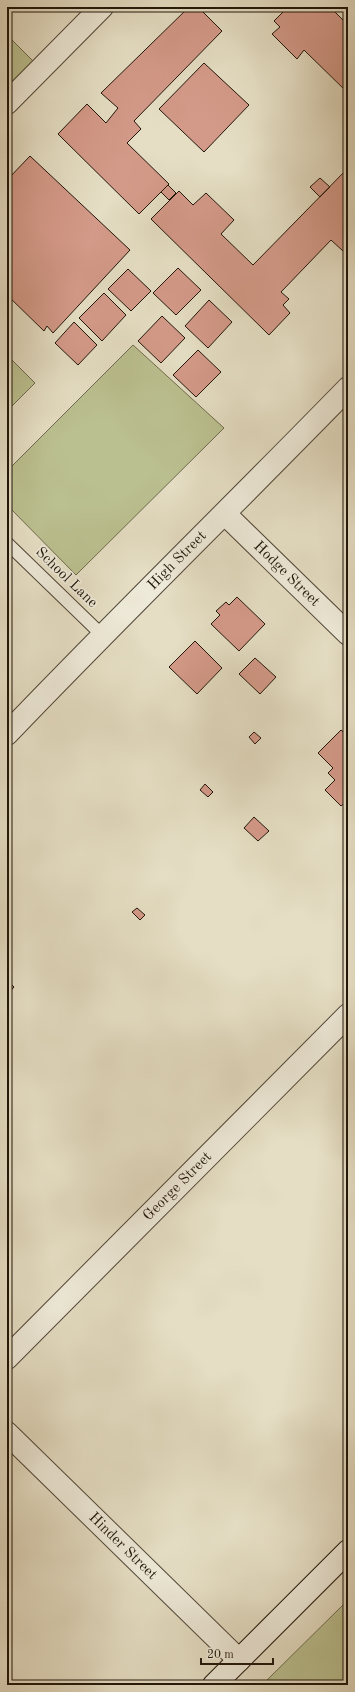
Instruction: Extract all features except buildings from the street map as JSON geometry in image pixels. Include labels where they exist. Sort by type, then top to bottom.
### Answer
[{"type":"street","points":[[7,103],[102,7]]},
{"type":"street","name":"High Street","points":[[7,734],[102,635],[225,514],[348,388]]},
{"type":"street","name":"Hodge Street","points":[[225,514],[348,634]]},
{"type":"street","name":"George Street","points":[[7,1358],[348,1015]]},
{"type":"street","name":"Hinder Street","points":[[7,1434],[239,1660]]},
{"type":"street","points":[[214,1685],[348,1551]]},
{"type":"lane","name":"School Lane","points":[[7,543],[102,635]]},
{"type":"green space","points":[[7,35],[35,63],[7,91]]},
{"type":"green space","points":[[133,345],[224,428],[76,575],[7,505],[7,471]]},
{"type":"green space","points":[[7,355],[35,383],[7,411]]},
{"type":"green space","points":[[348,1600],[348,1685],[262,1685]]}]
